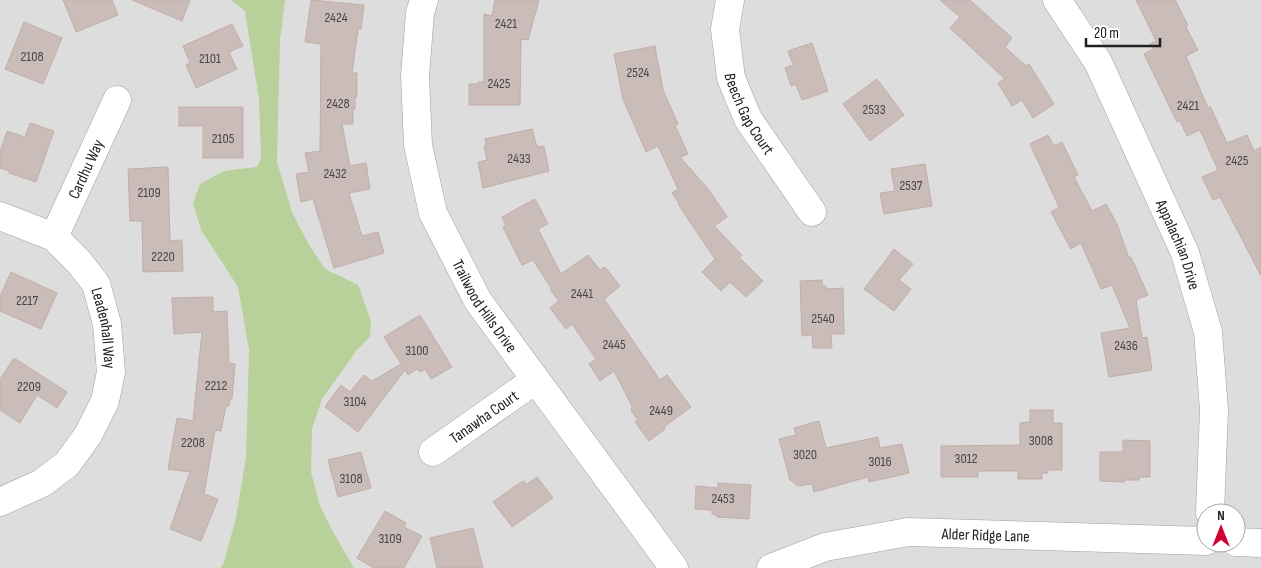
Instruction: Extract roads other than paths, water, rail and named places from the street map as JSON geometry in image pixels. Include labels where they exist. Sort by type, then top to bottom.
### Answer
[{"type":"street","name":"Trailwood Hills Drive","points":[[424,0],[420,13],[416,76],[418,145],[434,213],[478,301],[534,380],[674,568]]},
{"type":"street","name":"Beech Gap Court","points":[[730,0],[726,29],[732,78],[748,119],[812,212]]},
{"type":"street","name":"Appalachian Drive","points":[[1057,0],[1098,62],[1185,253],[1208,332],[1214,410],[1210,503]]},
{"type":"street","name":"Cardhu Way","points":[[54,237],[116,100]]},
{"type":"street","name":"Leadenhall Way","points":[[0,216],[54,237],[96,284],[107,324],[111,372],[105,402],[88,434],[67,464],[42,484],[0,502]]},
{"type":"street","name":"Tanawha Court","points":[[433,452],[534,380]]},
{"type":"street","name":"Alder Ridge Lane","points":[[771,568],[825,547],[908,532],[1196,541]]},
{"type":"street","points":[[1246,542],[1261,543]]}]
